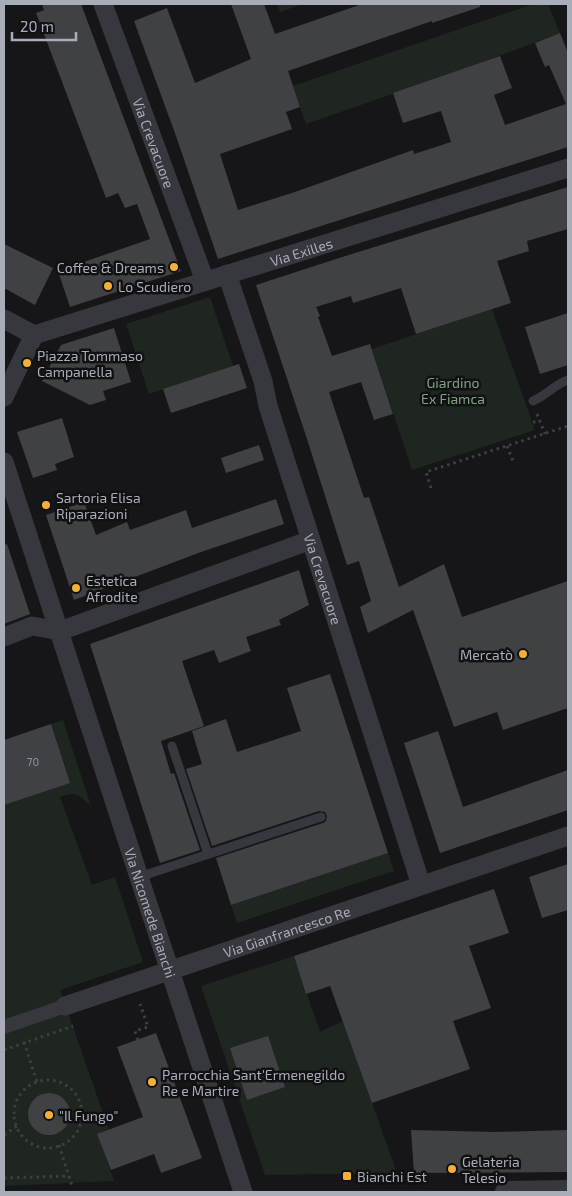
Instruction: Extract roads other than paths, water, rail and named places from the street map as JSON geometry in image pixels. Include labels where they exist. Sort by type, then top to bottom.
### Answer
[{"type":"street","name":"Via Crevacuore","points":[[103,4],[205,281]]},
{"type":"street","name":"Via Exilles","points":[[34,335],[568,168]]},
{"type":"street","name":"Via Crevacuore","points":[[228,274],[263,381],[268,406],[421,885]]},
{"type":"street","points":[[4,319],[34,335],[4,397]]},
{"type":"street","name":"Via Nicomede Bianchi","points":[[4,462],[243,1192]]},
{"type":"street","points":[[4,636],[32,626],[60,632],[312,540]]},
{"type":"street","name":"Via Gianfrancesco Re","points":[[10,1025],[568,836]]},
{"type":"street","points":[[506,1192],[568,1192]]},
{"type":"lane","points":[[533,401],[560,383],[568,380]]},
{"type":"lane","points":[[172,746],[208,854]]},
{"type":"lane","points":[[139,877],[322,817]]},
{"type":"place","name":"Coffee & Dreams","points":[[174,267]]},
{"type":"place","name":"Lo Scudiero","points":[[108,286]]},
{"type":"place","name":"Piazza Tommaso Campanella","points":[[27,363]]},
{"type":"place","name":"Sartoria Elisa Riparazioni","points":[[46,505]]},
{"type":"place","name":"Estetica Afrodite","points":[[76,588]]},
{"type":"place","name":"Mercatò","points":[[523,654]]},
{"type":"place","name":"Parrocchia Sant'Ermenegildo Re e Martire","points":[[152,1082]]},
{"type":"place","name":"\"Il Fungo\"","points":[[49,1115]]},
{"type":"place","name":"Gelateria Telesio","points":[[452,1169]]},
{"type":"place","name":"Bianchi Est","points":[[347,1176]]},
{"type":"park label","name":"Giardino Ex Fiamca","points":[[453,390]]}]
